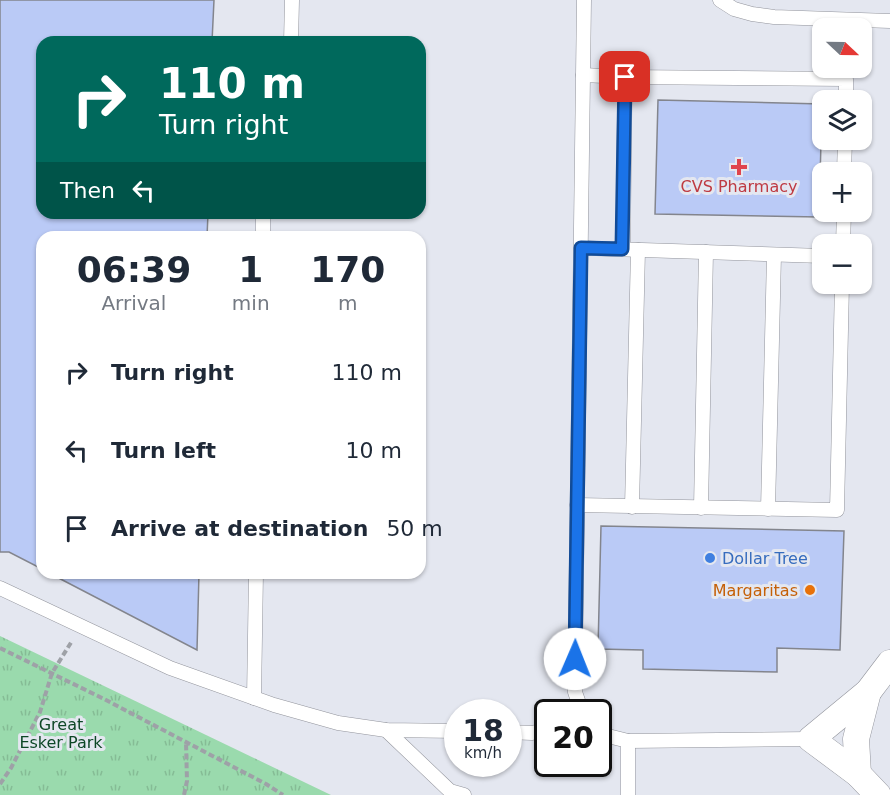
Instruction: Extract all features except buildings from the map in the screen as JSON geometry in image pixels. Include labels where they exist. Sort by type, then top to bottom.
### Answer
[{"type":"street","points":[[878,795],[858,774],[810,739],[868,692],[890,663]]},
{"type":"street","points":[[858,774],[856,739],[868,692]]},
{"type":"lane","points":[[291,36],[292,0]]},
{"type":"lane","points":[[577,699],[575,692],[584,0]]},
{"type":"lane","points":[[720,0],[734,9],[763,16],[890,21]]},
{"type":"lane","points":[[583,75],[846,79],[846,90]]},
{"type":"lane","points":[[622,249],[625,77]]},
{"type":"lane","points":[[581,248],[812,256]]},
{"type":"lane","points":[[633,507],[638,250]]},
{"type":"lane","points":[[701,508],[706,252]]},
{"type":"lane","points":[[768,509],[774,255]]},
{"type":"lane","points":[[577,505],[837,510],[842,294]]},
{"type":"lane","points":[[254,698],[256,579]]},
{"type":"lane","points":[[0,588],[170,668],[254,698],[338,723],[386,730],[444,731]]},
{"type":"lane","points":[[386,730],[450,790],[464,795]]},
{"type":"lane","points":[[612,737],[628,741],[810,739]]},
{"type":"lane","points":[[628,741],[628,795]]},
{"type":"path","points":[[0,784],[11,768],[40,712],[52,674],[81,626]]},
{"type":"path","points":[[0,648],[186,742],[283,795]]},
{"type":"path","points":[[184,795],[187,782],[186,742]]},
{"type":"green space","name":"Great Esker Park","points":[[0,636],[331,795],[0,795]]},
{"type":"place","name":"CVS Pharmacy","points":[[739,167]]},
{"type":"place","name":"Dollar Tree","points":[[710,558]]},
{"type":"place","name":"Margaritas","points":[[810,590]]},
{"type":"route","points":[[575,659],[581,248],[622,249],[625,77]]}]
